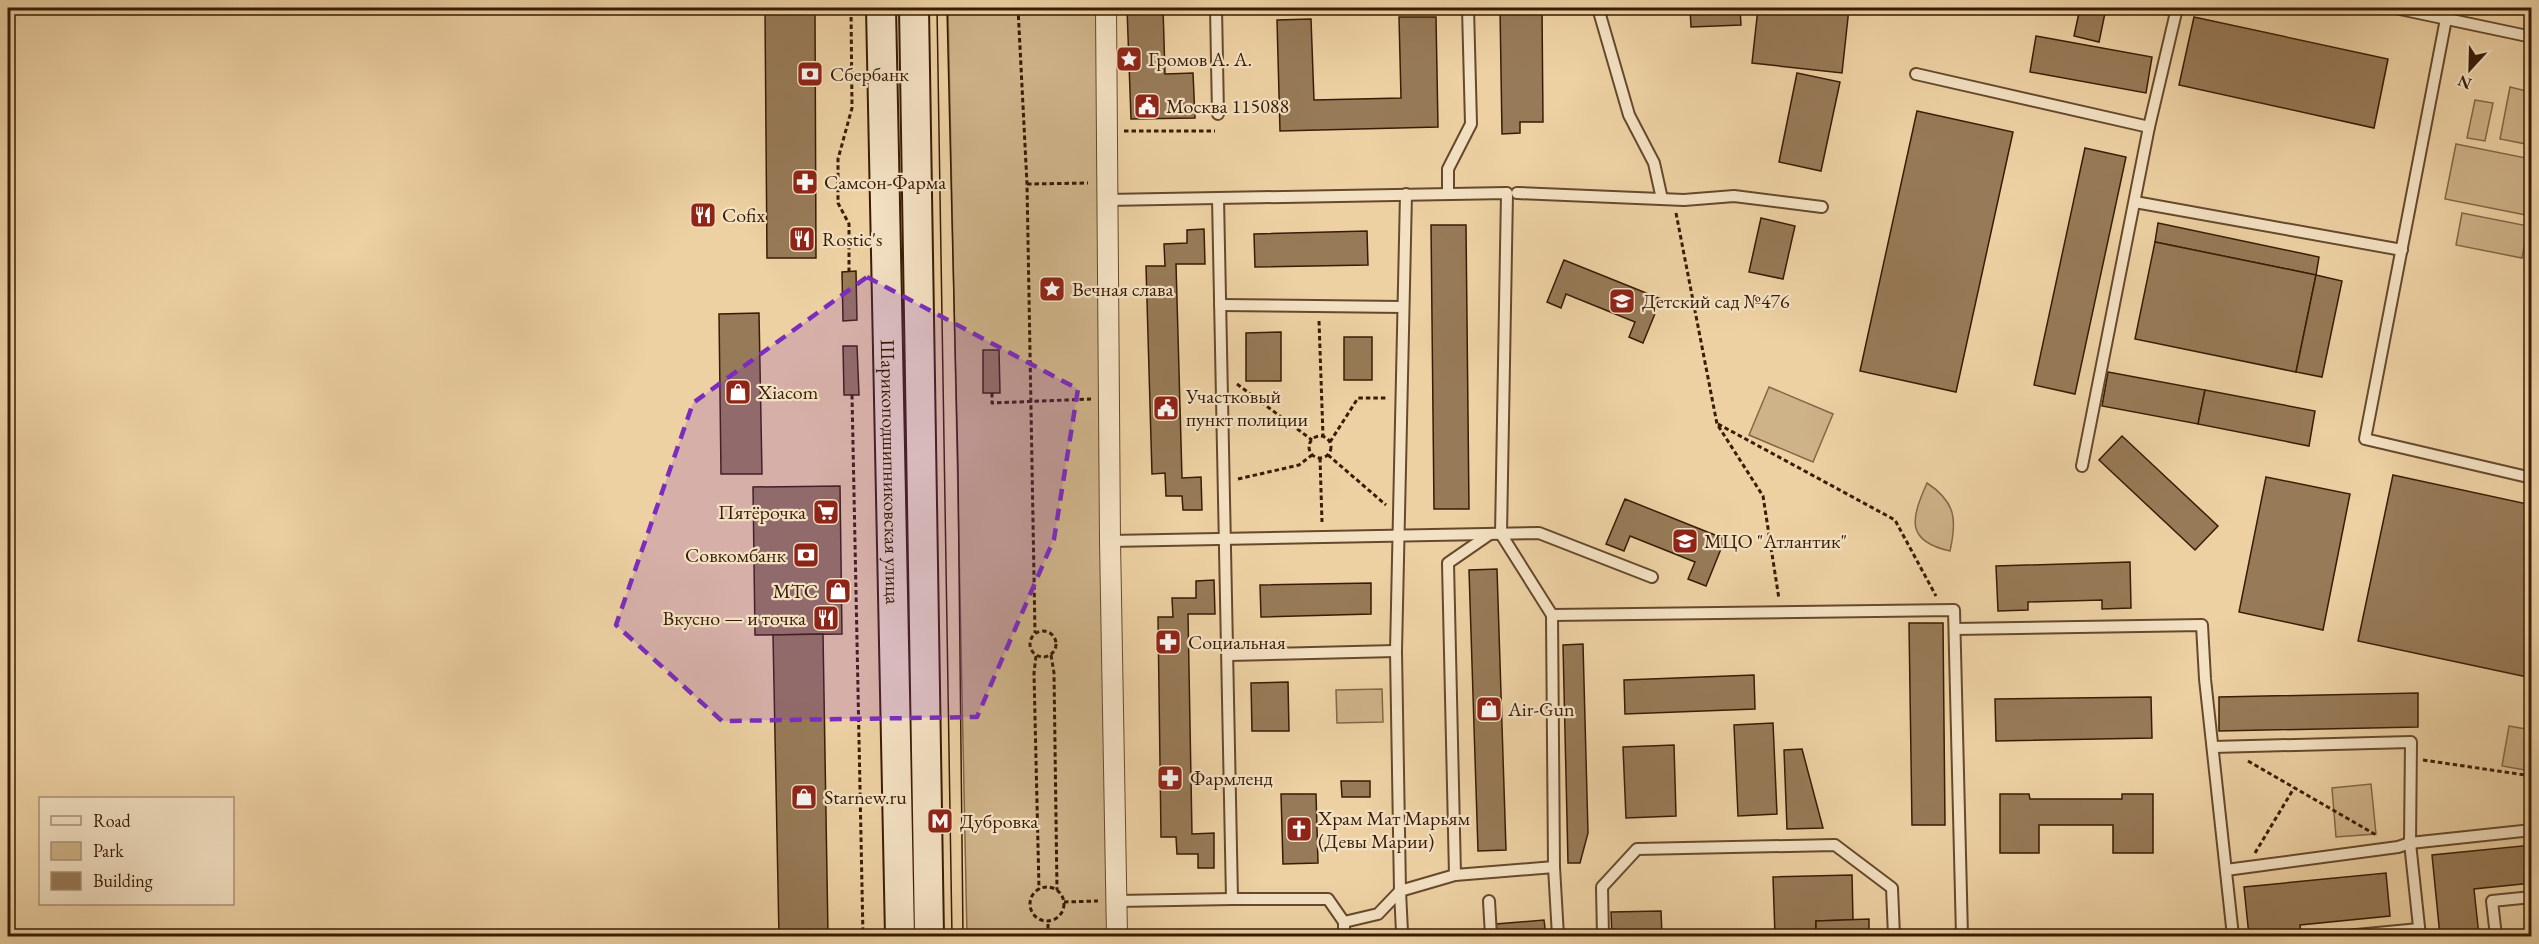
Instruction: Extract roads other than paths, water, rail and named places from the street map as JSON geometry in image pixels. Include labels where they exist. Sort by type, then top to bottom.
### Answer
[{"type":"main road","name":"Шарикоподшипниковская улица","points":[[882,8],[900,936]]},
{"type":"main road","name":"Шарикоподшипниковская улица","points":[[914,8],[928,936]]},
{"type":"street","points":[[1106,8],[1110,542],[1117,936]]},
{"type":"lane","points":[[1215,8],[1218,114]]},
{"type":"lane","points":[[1448,194],[1448,169],[1471,124],[1468,8]]},
{"type":"lane","points":[[1598,8],[1629,115],[1654,163],[1662,199]]},
{"type":"lane","points":[[2082,466],[2149,127],[2177,8]]},
{"type":"lane","points":[[2395,8],[2532,37]]},
{"type":"lane","points":[[2446,19],[2365,439],[2532,478]]},
{"type":"lane","points":[[1916,74],[2149,127]]},
{"type":"lane","points":[[1107,192],[1218,198],[1506,193],[1496,534],[1552,615],[1554,867],[1558,936]]},
{"type":"lane","points":[[1517,193],[1662,199],[1734,196],[1822,207]]},
{"type":"lane","points":[[1400,936],[1402,932],[1396,651],[1406,195]]},
{"type":"lane","points":[[1218,198],[1232,899]]},
{"type":"lane","points":[[2134,202],[2402,250]]},
{"type":"lane","points":[[1220,305],[1403,308]]},
{"type":"lane","points":[[1110,542],[1539,533],[1652,577]]},
{"type":"lane","points":[[1455,875],[1448,563],[1496,534]]},
{"type":"lane","points":[[1552,615],[1954,610],[1962,936]]},
{"type":"lane","points":[[1955,628],[2202,625],[2218,747],[2226,870],[2233,934]]},
{"type":"lane","points":[[1228,655],[1396,651]]},
{"type":"lane","points":[[2218,747],[2411,742],[2410,843],[2420,933],[2346,936]]},
{"type":"lane","points":[[2226,870],[2397,847],[2410,843],[2532,830]]},
{"type":"lane","points":[[1603,936],[1602,887],[1637,849],[1835,845],[1892,888],[1894,936]]},
{"type":"lane","points":[[1344,922],[1378,914],[1400,891],[1455,875],[1554,867]]},
{"type":"lane","points":[[2496,936],[2492,901],[2532,897]]},
{"type":"lane","points":[[1117,901],[1328,899],[1344,922],[1344,936]]},
{"type":"lane","points":[[1489,902],[1491,936]]},
{"type":"tram line","points":[[937,8],[952,936]]},
{"type":"tram line","points":[[947,8],[958,469],[963,936]]},
{"type":"place","name":"Громов А. А.","points":[[1129,59]]},
{"type":"place","name":"Сбербанк","points":[[810,74]]},
{"type":"place","name":"Москва 115088","points":[[1147,106]]},
{"type":"place","name":"Самсон-Фарма","points":[[805,182]]},
{"type":"place","name":"Cofix","points":[[703,215]]},
{"type":"place","name":"Rostic's","points":[[802,239]]},
{"type":"place","name":"Вечная слава","points":[[1052,289]]},
{"type":"place","name":"Детский сад №476","points":[[1622,301]]},
{"type":"place","name":"Xiacom","points":[[738,392]]},
{"type":"place","name":"Участковый пункт полиции","points":[[1166,408]]},
{"type":"place","name":"Пятёрочка","points":[[826,512]]},
{"type":"place","name":"МЦО \"Атлантик\"","points":[[1685,541]]},
{"type":"place","name":"Совкомбанк","points":[[806,555]]},
{"type":"place","name":"МТС","points":[[838,591]]},
{"type":"place","name":"Вкусно — и точка","points":[[826,618]]},
{"type":"place","name":"Социальная","points":[[1168,642]]},
{"type":"place","name":"Air-Gun","points":[[1489,709]]},
{"type":"place","name":"Фармленд","points":[[1170,778]]},
{"type":"place","name":"Starnew.ru","points":[[804,797]]},
{"type":"place","name":"Дубровка","points":[[940,821]]},
{"type":"place","name":"Храм Мат Марьям (Девы Марии)","points":[[1299,829]]}]
